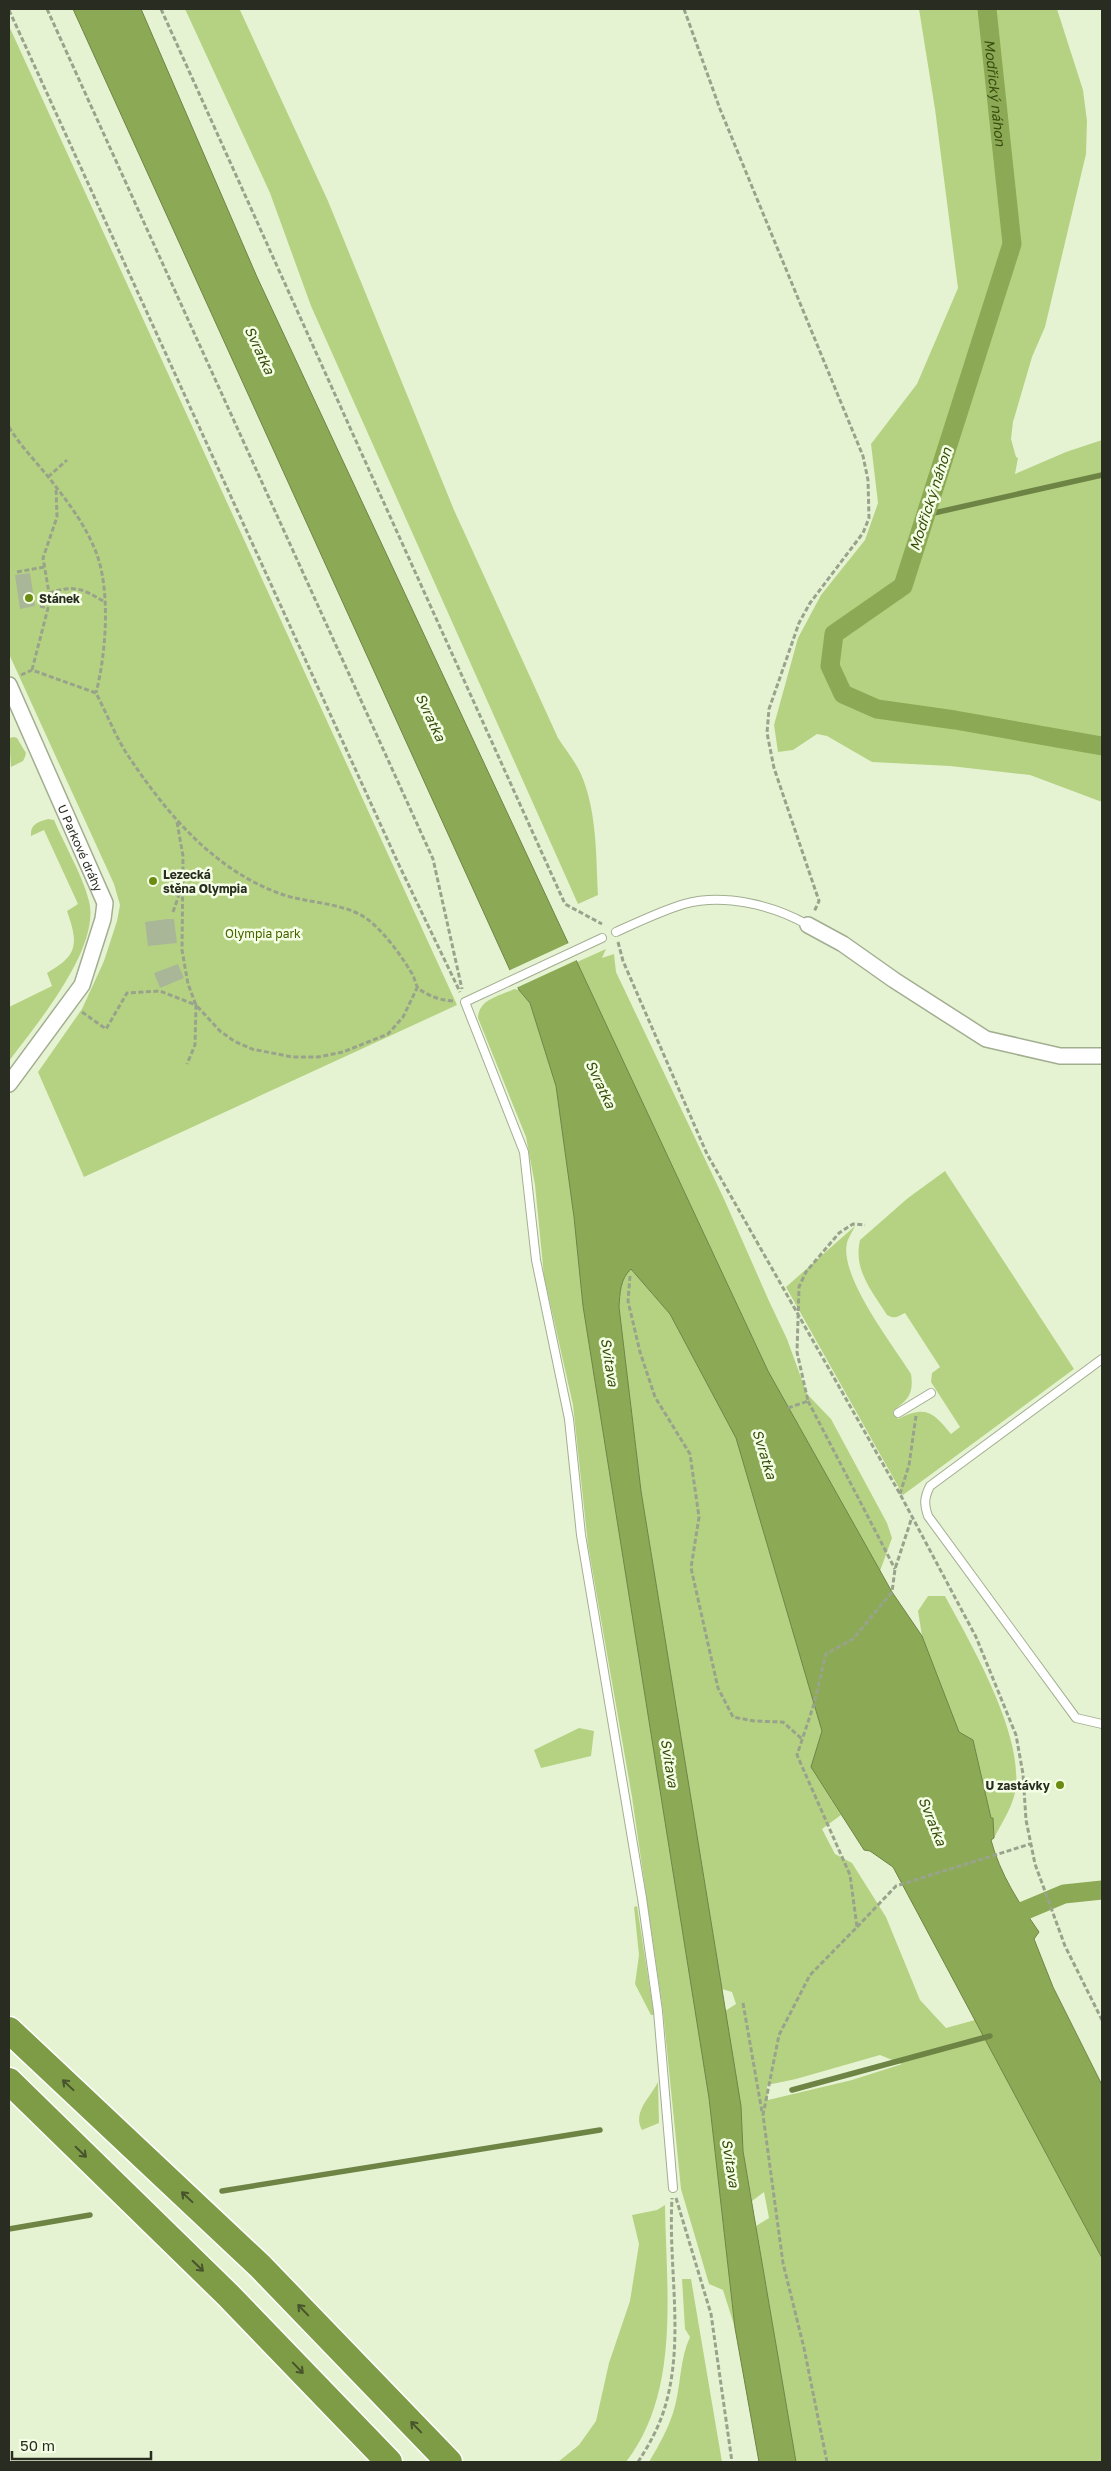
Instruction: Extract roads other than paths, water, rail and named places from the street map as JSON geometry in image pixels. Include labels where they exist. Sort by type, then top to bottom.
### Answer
[{"type":"highway","points":[[9,2030],[260,2266],[449,2462]]},
{"type":"highway","points":[[9,2082],[228,2295],[388,2462]]},
{"type":"street","name":"U Parkové dráhy","points":[[9,1084],[82,985],[103,919],[105,903],[13,681]]},
{"type":"street","points":[[808,925],[843,944],[894,980],[986,1039],[1060,1056],[1102,1056]]},
{"type":"lane","points":[[616,932],[686,904],[718,900],[735,901],[774,910],[808,925]]},
{"type":"lane","points":[[602,938],[465,1002],[524,1152],[536,1260],[569,1420],[580,1535],[642,1898],[658,2011],[673,2188]]},
{"type":"lane","points":[[1102,1359],[930,1486],[925,1496],[924,1505],[928,1516],[1076,1718],[1102,1724]]},
{"type":"lane","points":[[898,1412],[931,1393]]},
{"type":"water","points":[[73,9],[141,9],[257,277],[768,1371],[892,1592],[922,1636],[959,1732],[973,1740],[991,1818],[993,1818],[994,1838],[991,1840],[999,1865],[1024,1910],[1039,1932],[1034,1939],[1053,1987],[1102,2085],[1102,2258],[893,1867],[870,1851],[864,1850],[811,1767],[822,1731],[736,1438],[670,1314],[631,1269],[625,1277],[620,1291],[619,1307],[641,1491],[741,2106],[743,2151],[796,2462],[759,2462],[735,2328],[709,2098],[583,1306],[574,1217],[556,1086],[530,1003],[519,990]]},
{"type":"waterway","name":"Modřický náhon","points":[[987,9],[1012,244],[903,586],[834,634],[830,666],[843,694],[877,709],[955,720],[1102,746]]},
{"type":"waterway","points":[[925,515],[1102,475]]},
{"type":"waterway","name":"Modřický náhon","points":[[1002,1920],[1064,1894],[1102,1890]]},
{"type":"waterway","points":[[792,2090],[990,2036]]},
{"type":"waterway","points":[[222,2191],[600,2130]]},
{"type":"waterway","points":[[9,2229],[90,2215]]},
{"type":"place","name":"Stánek","points":[[29,598]]},
{"type":"place","name":"Lezecká stěna Olympia","points":[[153,881]]},
{"type":"place","name":"U zastávky","points":[[1060,1785]]},
{"type":"water label","name":"Svratka","points":[[260,350]]},
{"type":"water label","name":"Svratka","points":[[431,717]]},
{"type":"water label","name":"Svratka","points":[[601,1084]]},
{"type":"water label","name":"Svitava","points":[[610,1362]]},
{"type":"water label","name":"Svratka","points":[[765,1454]]},
{"type":"water label","name":"Svitava","points":[[670,1763]]},
{"type":"water label","name":"Svratka","points":[[933,1821]]},
{"type":"water label","name":"Svitava","points":[[731,2163]]},
{"type":"park label","name":"Olympia park","points":[[263,933]]}]
